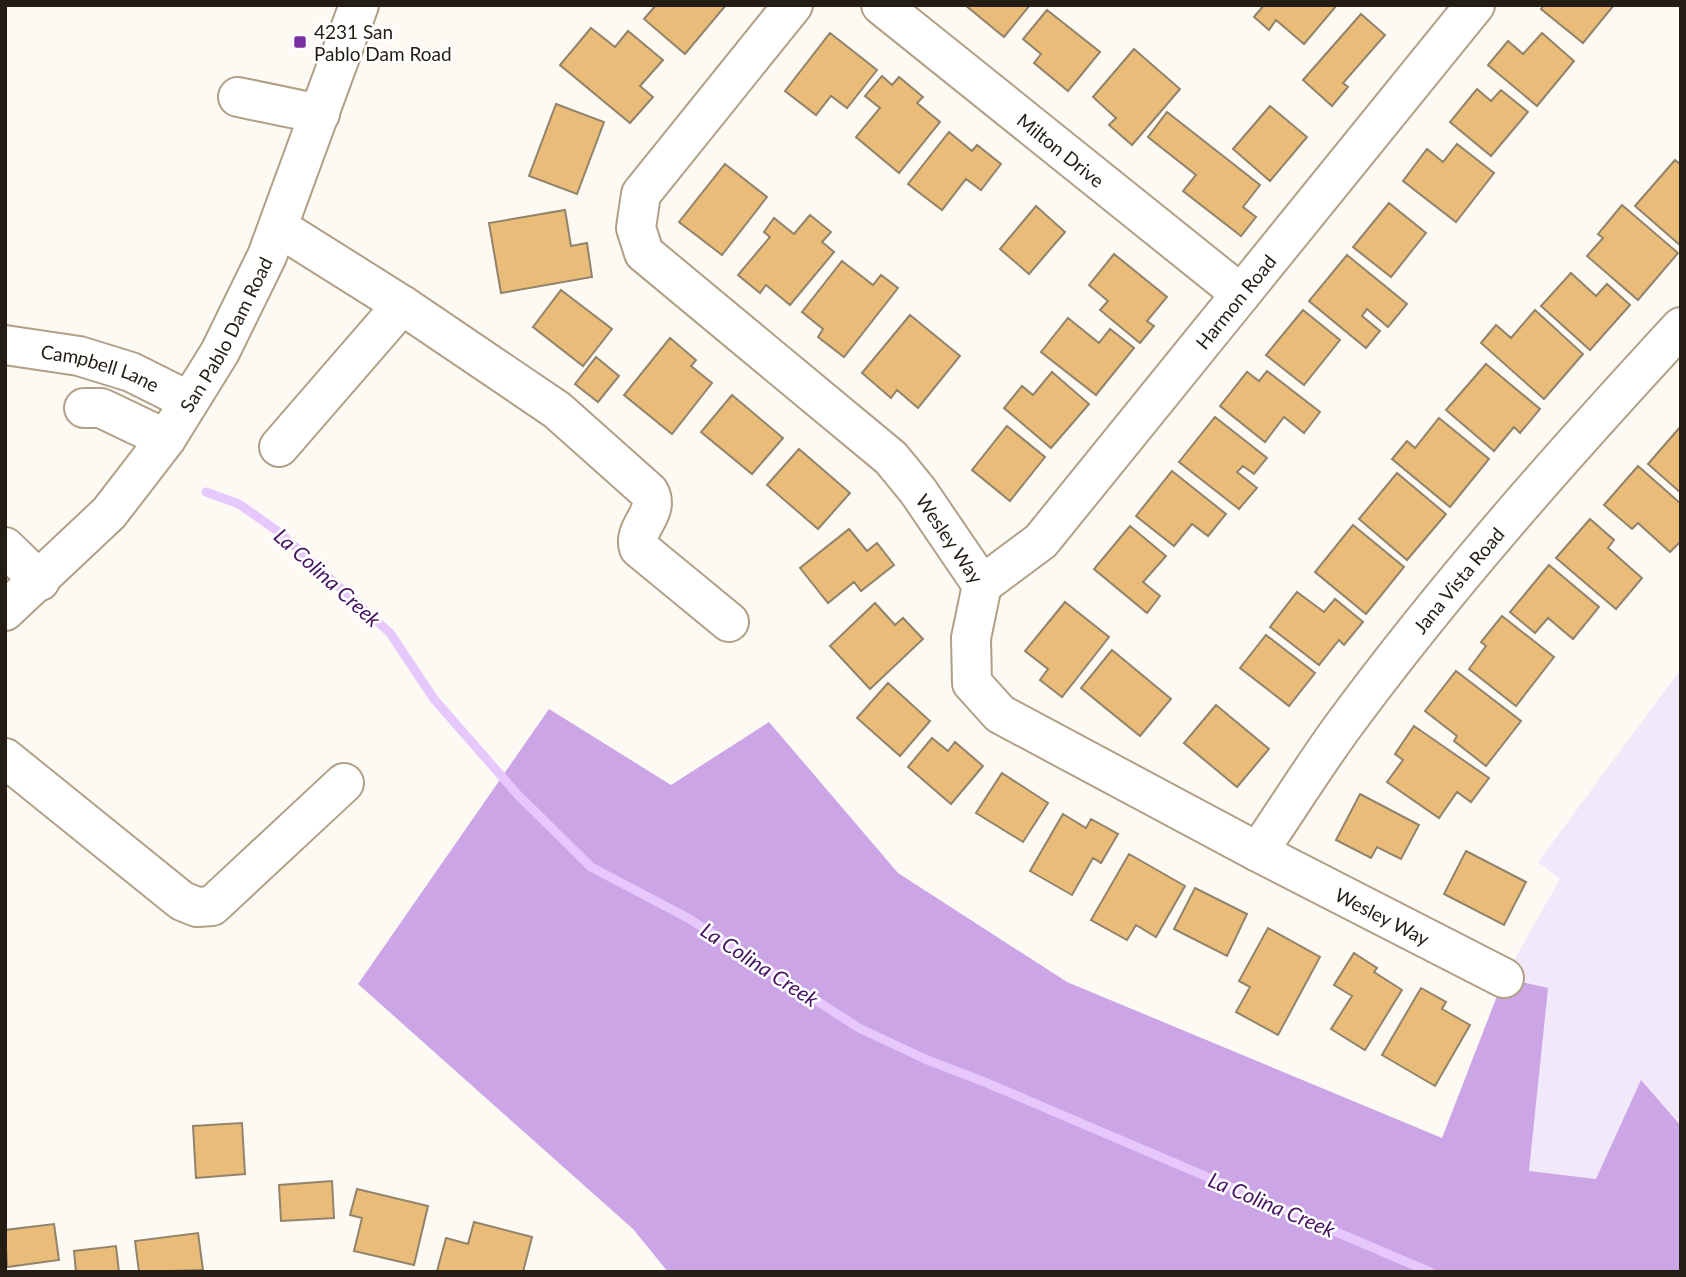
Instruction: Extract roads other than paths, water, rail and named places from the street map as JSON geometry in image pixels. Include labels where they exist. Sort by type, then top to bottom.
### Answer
[{"type":"street","name":"San Pablo Dam Road","points":[[5,611],[109,513],[166,439],[220,352],[267,256],[359,5]]},
{"type":"street","name":"Wesley Way","points":[[793,5],[641,194],[636,228],[644,253],[891,458],[918,491],[982,585],[971,638],[972,682],[1000,714],[1258,852],[1504,978]]},
{"type":"street","name":"Milton Drive","points":[[881,5],[1241,294]]},
{"type":"street","name":"Harmon Road","points":[[982,585],[1041,541],[1241,294],[1456,11]]},
{"type":"street","points":[[238,97],[320,114]]},
{"type":"street","points":[[278,227],[402,305],[557,410],[649,492],[653,499],[652,508],[638,537],[639,548],[729,622]]},
{"type":"street","points":[[279,447],[402,305]]},
{"type":"street","name":"Jana Vista Road","points":[[1258,852],[1341,730],[1434,608],[1579,436],[1681,327]]},
{"type":"street","name":"Campbell Lane","points":[[5,345],[79,356],[131,372],[189,401]]},
{"type":"street","points":[[85,408],[101,408],[166,439]]},
{"type":"street","points":[[5,547],[40,580]]},
{"type":"street","points":[[5,758],[182,901],[197,907],[212,906],[344,783]]},
{"type":"waterway","name":"La Colina Creek","points":[[206,492],[239,504],[280,533],[390,633],[434,699],[518,795],[591,867],[688,918],[859,1028],[925,1059],[1430,1272]]},
{"type":"place","name":"4231 San Pablo Dam Road","points":[[300,42]]}]
